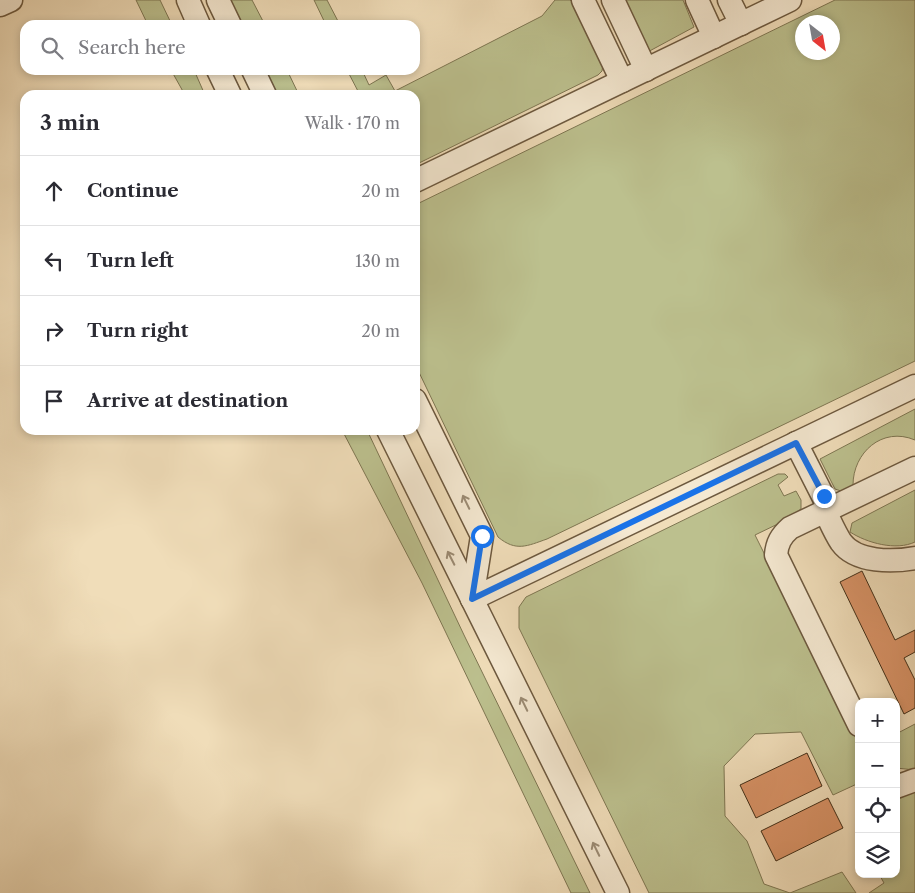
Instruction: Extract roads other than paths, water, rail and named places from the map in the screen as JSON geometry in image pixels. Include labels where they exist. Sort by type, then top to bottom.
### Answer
[{"type":"lane","points":[[0,5],[11,0]]},
{"type":"lane","points":[[188,0],[197,20]]},
{"type":"lane","points":[[218,0],[228,20]]},
{"type":"lane","points":[[583,0],[634,75]]},
{"type":"lane","points":[[598,0],[634,75]]},
{"type":"lane","points":[[612,0],[634,75]]},
{"type":"lane","points":[[697,0],[734,22]]},
{"type":"lane","points":[[712,0],[734,22]]},
{"type":"lane","points":[[729,0],[734,22]]},
{"type":"lane","points":[[420,179],[634,75],[734,22],[790,0]]},
{"type":"lane","points":[[220,75],[228,90]]},
{"type":"lane","points":[[255,75],[262,90]]},
{"type":"lane","points":[[472,599],[915,386]]},
{"type":"lane","points":[[420,410],[482,536],[472,599]]},
{"type":"lane","points":[[390,435],[618,893]]},
{"type":"lane","points":[[792,445],[817,509],[825,511],[842,544],[863,557],[894,562],[915,558]]},
{"type":"lane","points":[[855,717],[776,555],[778,542],[790,528],[915,468]]},
{"type":"lane","points":[[900,786],[915,780]]}]
